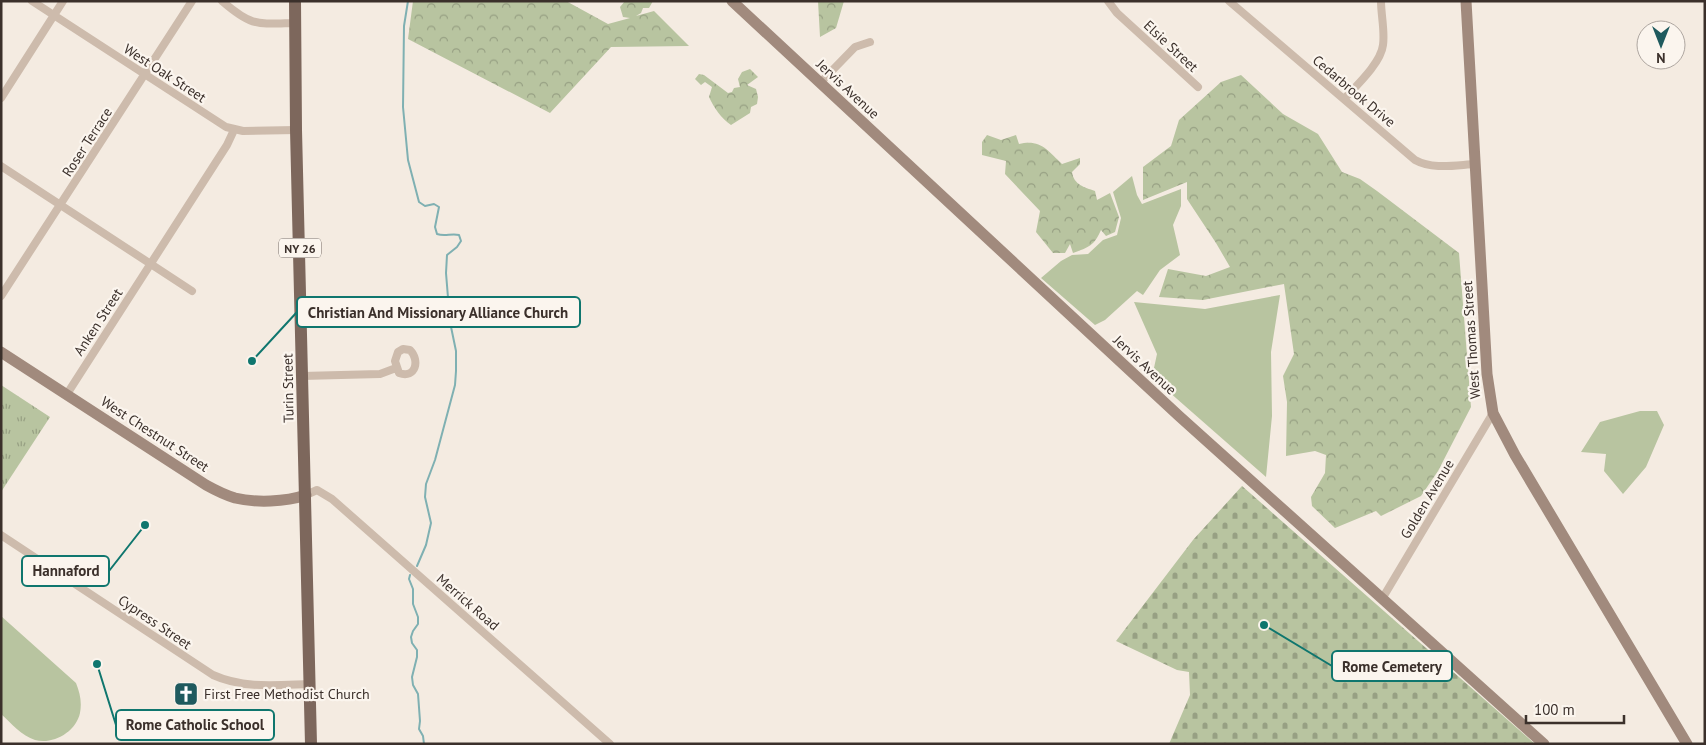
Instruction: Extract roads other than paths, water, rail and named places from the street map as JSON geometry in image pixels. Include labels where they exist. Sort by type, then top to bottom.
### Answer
[{"type":"main road","name":"Turin Street","points":[[296,1],[296,130],[311,744]]},
{"type":"street","name":"West Oak Street","points":[[32,1],[226,127],[234,130],[296,130]]},
{"type":"street","points":[[1,98],[63,1]]},
{"type":"street","name":"Roser Terrace","points":[[1,296],[192,1]]},
{"type":"street","points":[[222,1],[249,22],[259,24],[295,23]]},
{"type":"street","name":"Jervis Avenue","points":[[732,1],[1179,416],[1544,744]]},
{"type":"street","name":"Elsie Street","points":[[1108,1],[1117,13],[1198,87]]},
{"type":"street","name":"Cedarbrook Drive","points":[[1229,1],[1415,160],[1424,164],[1438,166],[1476,164]]},
{"type":"street","points":[[1344,100],[1366,74],[1383,45],[1381,1]]},
{"type":"street","name":"West Thomas Street","points":[[1466,1],[1487,374],[1494,413],[1515,455],[1688,744]]},
{"type":"street","points":[[820,83],[855,47],[870,42]]},
{"type":"street","name":"Anken Street","points":[[67,394],[227,145],[234,130]]},
{"type":"street","points":[[1,166],[192,292]]},
{"type":"street","name":"West Chestnut Street","points":[[1,352],[206,485],[225,494],[244,500],[260,501],[293,499],[306,495]]},
{"type":"street","points":[[302,376],[380,374],[396,368]]},
{"type":"street","name":"Golden Avenue","points":[[1382,599],[1494,413]]},
{"type":"street","name":"Merrick Road","points":[[306,495],[317,490],[332,499],[610,744]]},
{"type":"street","name":"Cypress Street","points":[[1,535],[214,676],[227,682],[243,685],[310,684]]},
{"type":"waterway","points":[[408,1],[404,26],[403,107],[408,160],[419,202],[425,206],[434,204],[439,207],[435,227],[437,234],[459,235],[461,241],[447,255],[446,273],[450,322],[456,351],[455,385],[435,460],[426,484],[425,497],[431,523],[426,545],[417,566]]},
{"type":"waterway","points":[[410,575],[409,579],[413,589],[413,604],[418,617],[418,624],[411,637],[412,643],[417,650],[412,677],[413,685],[418,694],[419,729],[423,736],[424,744]]},
{"type":"place","name":"Christian And Missionary Alliance Church","points":[[252,361]]},
{"type":"place","name":"Hannaford","points":[[145,525]]},
{"type":"place","name":"Rome Cemetery","points":[[1264,625]]},
{"type":"place","name":"Rome Catholic School","points":[[97,664]]},
{"type":"place","name":"First Free Methodist Church","points":[[186,694]]}]
